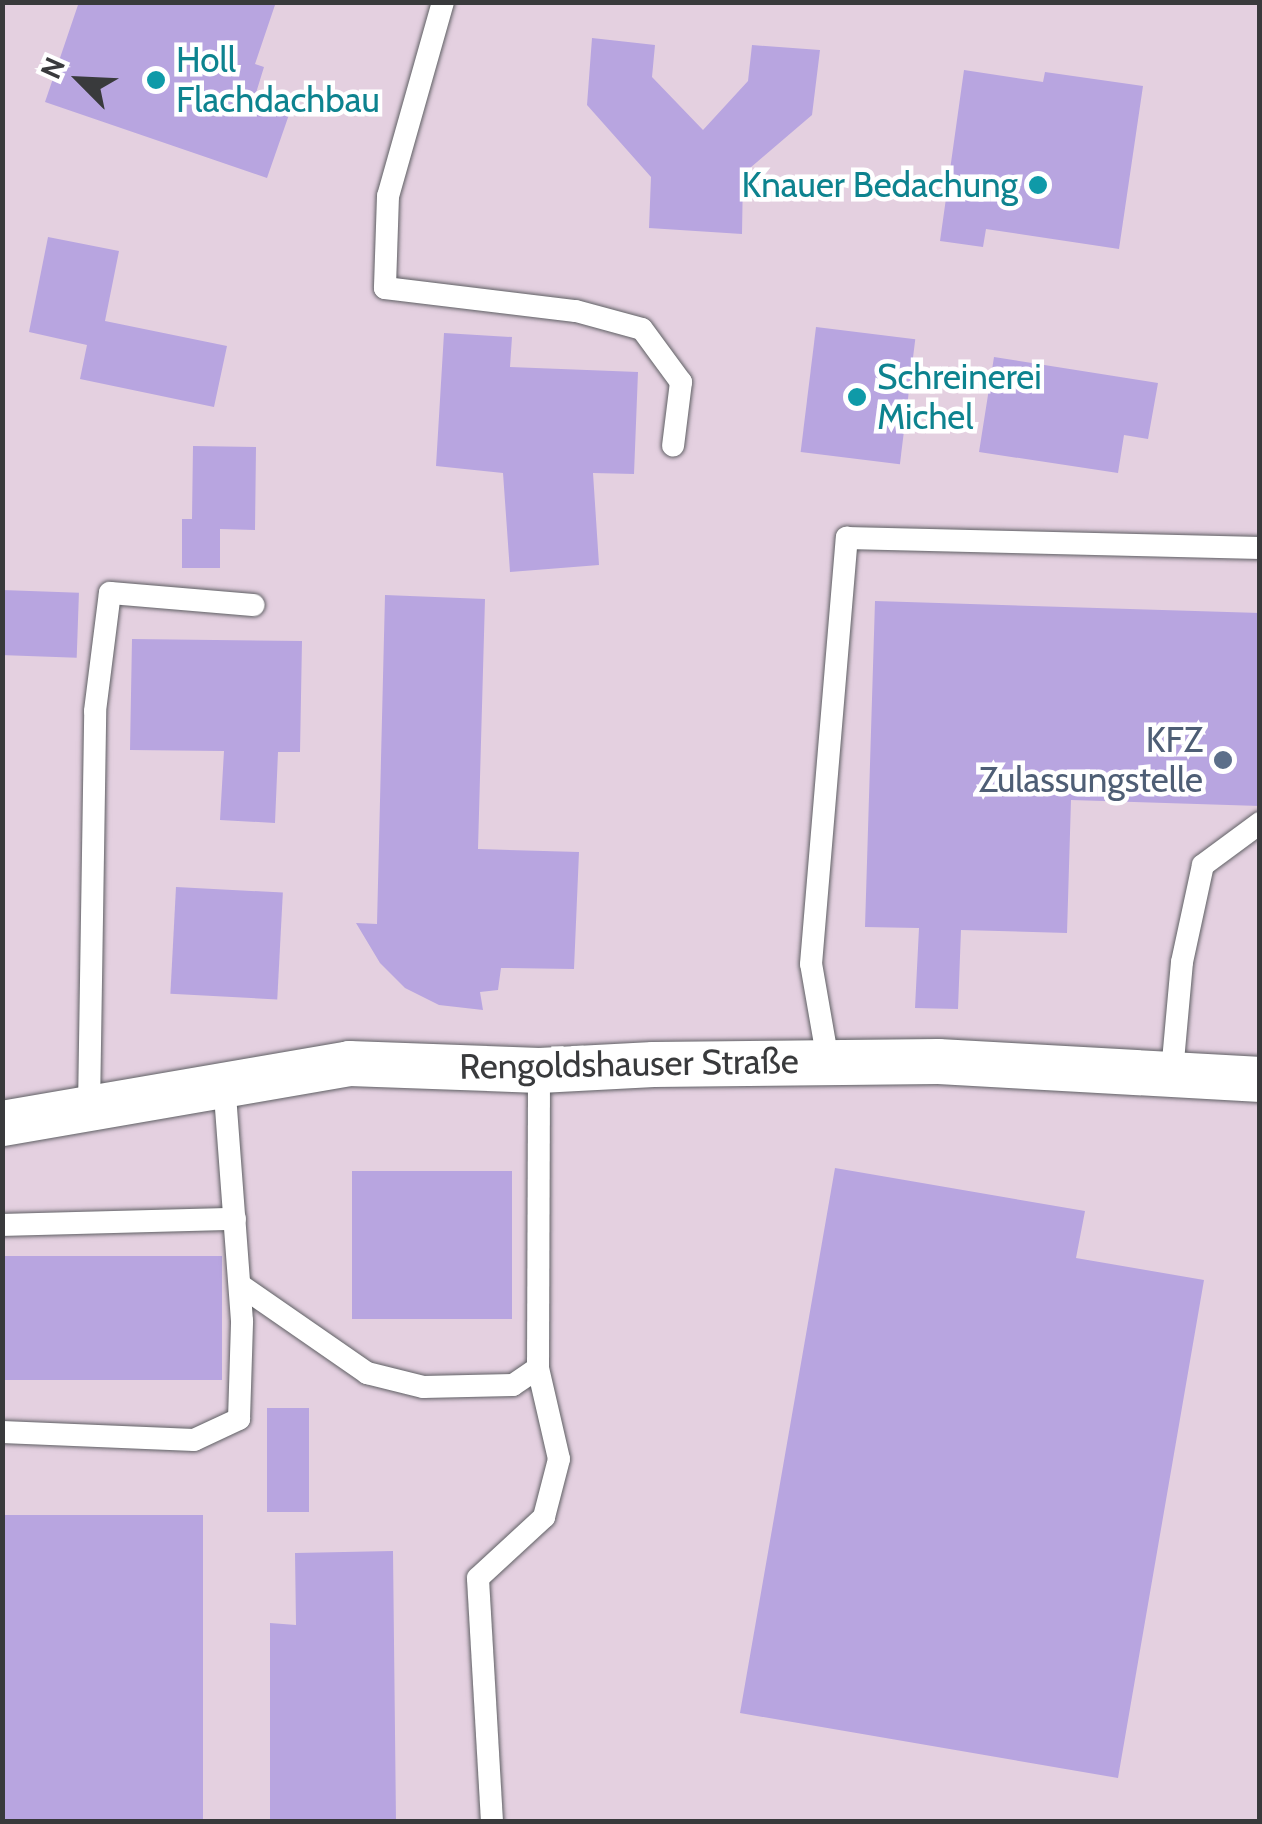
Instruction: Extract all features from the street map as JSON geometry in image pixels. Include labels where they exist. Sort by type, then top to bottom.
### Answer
[{"type":"street","name":"Rengoldshauser Straße","points":[[2,1124],[348,1063],[539,1070],[828,1061],[1172,1072],[1260,1079]]},
{"type":"lane","points":[[443,2],[388,196],[385,288],[576,311],[642,329],[682,382],[672,446]]},
{"type":"lane","points":[[828,1061],[811,964],[846,538],[1260,548]]},
{"type":"lane","points":[[89,1108],[95,711],[110,592],[253,606]]},
{"type":"lane","points":[[1172,1072],[1182,962],[1203,865],[1260,823]]},
{"type":"lane","points":[[492,1822],[478,1578],[544,1516],[559,1459],[538,1368],[539,1070]]},
{"type":"lane","points":[[2,1432],[194,1440],[240,1419],[240,1285],[224,1084]]},
{"type":"lane","points":[[2,1225],[234,1219]]},
{"type":"lane","points":[[240,1285],[367,1373],[423,1387],[513,1385],[538,1368]]},
{"type":"shaded area","points":[[3,3],[1259,3],[1259,1821],[3,1821]]},
{"type":"building","name":"Holl Flachdachbau","points":[[79,2],[276,2],[255,64],[264,67],[256,93],[292,106],[267,178],[45,102]]},
{"type":"building","points":[[592,38],[655,45],[652,77],[703,130],[748,81],[752,45],[820,50],[812,115],[743,174],[742,234],[649,228],[651,177],[587,105]]},
{"type":"building","name":"Knauer Bedachung","points":[[964,70],[1043,82],[1045,72],[1143,86],[1119,249],[986,229],[983,247],[940,241]]},
{"type":"building","points":[[48,237],[119,251],[105,321],[227,346],[214,407],[80,379],[87,345],[29,332]]},
{"type":"building","name":"Schreinerei Michel","points":[[816,327],[915,339],[900,464],[801,452]]},
{"type":"building","points":[[444,333],[512,337],[510,367],[638,372],[634,474],[593,473],[599,565],[510,572],[503,473],[436,466]]},
{"type":"building","points":[[994,357],[1158,383],[1148,439],[1124,435],[1118,473],[979,452]]},
{"type":"building","points":[[193,446],[256,447],[255,530],[220,529],[220,568],[182,568],[182,519],[192,519]]},
{"type":"building","points":[[2,590],[79,593],[77,658],[2,655]]},
{"type":"building","points":[[385,595],[485,599],[478,849],[579,852],[574,969],[501,968],[498,990],[480,992],[483,1010],[439,1005],[405,988],[380,963],[356,923],[377,924]]},
{"type":"building","points":[[875,601],[1260,613],[1260,806],[1071,800],[1067,933],[961,930],[958,1009],[915,1008],[919,928],[865,927]]},
{"type":"building","points":[[132,639],[302,641],[300,752],[278,752],[275,823],[220,820],[224,751],[130,750]]},
{"type":"building","points":[[176,887],[283,893],[277,999],[170,994]]},
{"type":"building","points":[[835,1168],[1085,1211],[1076,1258],[1204,1280],[1118,1778],[740,1713]]},
{"type":"building","points":[[352,1171],[512,1171],[512,1319],[352,1319]]},
{"type":"building","points":[[2,1256],[222,1256],[222,1380],[2,1380]]},
{"type":"building","points":[[267,1408],[309,1408],[309,1512],[267,1512]]},
{"type":"building","points":[[2,1515],[203,1515],[203,1822],[2,1822]]},
{"type":"building","points":[[393,1551],[396,1822],[270,1822],[270,1623],[296,1625],[295,1553]]},
{"type":"place","name":"Holl Flachdachbau","points":[[156,80]]},
{"type":"place","name":"Knauer Bedachung","points":[[1038,185]]},
{"type":"place","name":"Schreinerei Michel","points":[[857,397]]},
{"type":"place","name":"KFZ Zulassungstelle","points":[[1223,760]]}]
